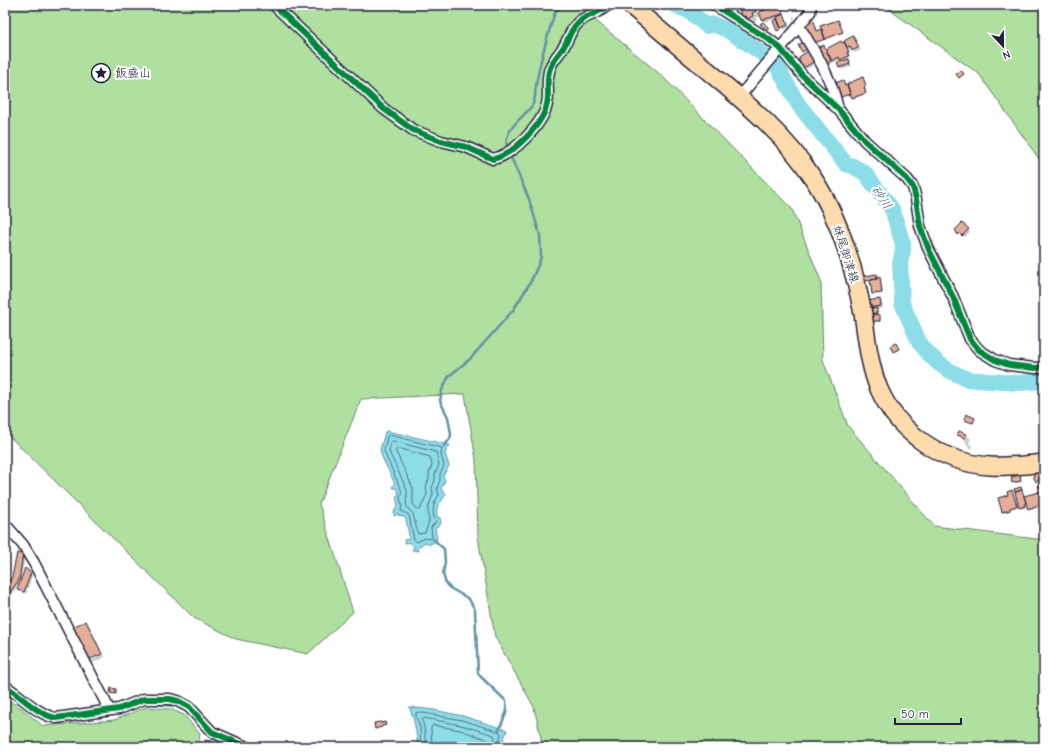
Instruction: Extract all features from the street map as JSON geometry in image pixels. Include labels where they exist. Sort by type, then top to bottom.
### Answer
[{"type":"main road","name":"妹尾御津線","points":[[630,5],[739,97],[777,134],[798,157],[813,178],[827,201],[839,227],[858,289],[869,355],[879,389],[895,417],[917,439],[939,452],[960,460],[990,466],[1044,463]]},
{"type":"street","points":[[274,5],[384,109],[413,130],[441,141],[466,147],[493,159],[509,152],[536,127],[544,114],[548,103],[547,80],[554,59],[563,47],[574,27],[581,20],[608,5]]},
{"type":"street","points":[[714,5],[767,38],[802,75],[838,109],[865,141],[907,179],[913,187],[920,226],[928,250],[953,297],[970,339],[979,350],[995,360],[1009,365],[1035,368],[1044,366]]},
{"type":"street","points":[[739,97],[810,12],[811,5]]},
{"type":"street","points":[[799,26],[826,71],[838,109]]},
{"type":"street","points":[[5,524],[20,540],[34,563],[109,709]]},
{"type":"street","points":[[5,686],[47,717],[56,718],[65,718],[119,708],[144,699],[178,701],[189,707],[212,732],[246,747]]},
{"type":"green space","points":[[5,5],[577,5],[661,75],[792,209],[821,281],[823,360],[848,426],[934,526],[1044,540],[1044,747],[543,747],[534,707],[495,637],[478,537],[476,460],[465,394],[361,399],[319,504],[353,612],[308,654],[236,639],[194,618],[5,432]]},
{"type":"green space","points":[[883,5],[1044,5],[1044,166],[979,74]]},
{"type":"green space","points":[[5,698],[21,708],[43,726],[114,720],[146,707],[170,709],[184,715],[200,734],[198,747],[5,747]]},
{"type":"water","points":[[387,431],[450,445],[445,453],[449,466],[443,476],[445,480],[441,489],[446,493],[437,508],[437,517],[440,518],[441,524],[435,528],[437,540],[429,545],[425,542],[417,548],[418,551],[412,550],[414,547],[411,544],[405,543],[404,540],[409,539],[405,517],[399,516],[398,514],[394,516],[394,512],[398,505],[396,497],[399,493],[396,488],[392,487],[395,484],[380,450],[385,432]]},
{"type":"water","points":[[409,707],[463,716],[507,730],[501,747],[418,747],[414,721]]},
{"type":"building","points":[[753,5],[756,11],[752,13],[753,16],[747,19],[746,16],[742,17],[738,6]]},
{"type":"building","points":[[759,5],[780,5],[761,10]]},
{"type":"building","points":[[780,5],[783,14],[762,20],[759,12]]},
{"type":"building","points":[[784,14],[788,25],[781,28],[777,17]]},
{"type":"building","points":[[777,19],[781,29],[777,31],[773,21]]},
{"type":"building","points":[[838,20],[843,32],[825,39],[820,26]]},
{"type":"building","points":[[814,21],[817,31],[822,29],[825,39],[814,43],[805,24]]},
{"type":"building","points":[[763,22],[769,28],[767,30],[760,24]]},
{"type":"building","points":[[853,36],[859,47],[852,51],[850,46],[847,47],[844,41]]},
{"type":"building","points":[[841,41],[842,43],[844,42],[849,52],[847,52],[849,56],[840,60],[839,57],[832,61],[826,49]]},
{"type":"building","points":[[805,42],[809,48],[802,52],[798,45]]},
{"type":"building","points":[[824,45],[831,61],[825,64],[818,48]]},
{"type":"building","points":[[808,51],[815,61],[805,67],[798,60],[800,59],[799,57]]},
{"type":"building","points":[[849,59],[850,64],[839,68],[837,63]]},
{"type":"building","points":[[961,70],[964,74],[959,78],[956,74]]},
{"type":"building","points":[[863,77],[866,86],[864,87],[866,93],[852,98],[847,84]]},
{"type":"building","points":[[843,80],[845,86],[847,85],[850,94],[841,97],[836,83]]},
{"type":"building","points":[[962,223],[969,229],[962,236],[959,233],[958,235],[955,230]]},
{"type":"building","points":[[877,274],[877,279],[865,281],[864,276]]},
{"type":"building","points":[[877,277],[880,277],[882,293],[872,294],[870,280],[877,279]]},
{"type":"building","points":[[880,299],[881,306],[868,308],[866,301]]},
{"type":"building","points":[[877,308],[877,313],[869,314],[868,309]]},
{"type":"building","points":[[873,314],[880,315],[880,321],[872,321]]},
{"type":"building","points":[[896,343],[899,349],[893,352],[890,346]]},
{"type":"building","points":[[966,414],[975,418],[973,423],[964,420]]},
{"type":"building","points":[[959,431],[966,434],[965,438],[957,435]]},
{"type":"building","points":[[1037,472],[1041,479],[1036,482],[1033,476]]},
{"type":"building","points":[[1044,472],[1044,480],[1042,481],[1038,473]]},
{"type":"building","points":[[1020,475],[1021,481],[1012,483],[1011,477]]},
{"type":"building","points":[[1044,482],[1044,496],[1043,490],[1038,484]]},
{"type":"building","points":[[1021,487],[1022,490],[1015,492],[1014,489]]},
{"type":"building","points":[[1012,490],[1017,506],[1002,512],[998,498],[1008,495],[1007,492]]},
{"type":"building","points":[[1022,490],[1026,503],[1024,504],[1025,506],[1019,508],[1015,492]]},
{"type":"building","points":[[1042,491],[1044,503],[1028,509],[1024,496]]},
{"type":"building","points":[[17,553],[23,554],[19,580],[5,599],[5,587],[12,577]]},
{"type":"building","points":[[25,568],[31,573],[24,592],[17,590]]},
{"type":"building","points":[[86,621],[102,654],[88,660],[72,627]]},
{"type":"building","points":[[111,688],[116,689],[116,694],[110,693]]},
{"type":"building","points":[[385,722],[386,725],[375,729],[374,723]]},
{"type":"building","points":[[205,740],[212,741],[212,747],[205,747]]},
{"type":"waterway","points":[[508,150],[506,143],[509,132],[534,102],[539,68],[546,42],[554,15],[562,5]]},
{"type":"waterway","name":"砂川","points":[[675,5],[690,12],[707,26],[713,24],[727,30],[767,57],[777,66],[798,104],[846,164],[865,173],[892,209],[903,244],[900,263],[902,303],[919,342],[928,353],[938,363],[950,371],[967,379],[1020,383],[1044,381]]},
{"type":"waterway","points":[[444,446],[450,439],[451,434],[448,417],[440,401],[442,390],[449,376],[470,359],[514,309],[531,281],[541,256],[540,235],[529,199],[510,155]]},
{"type":"waterway","points":[[433,539],[444,549],[445,562],[443,574],[446,584],[469,599],[475,610],[478,673],[506,701],[507,711],[499,730]]},
{"type":"waterway","points":[[154,704],[175,706],[189,713]]},
{"type":"waterway","points":[[40,717],[48,722],[53,722]]},
{"type":"waterway","points":[[208,734],[211,738],[221,741]]},
{"type":"cycle path","points":[[274,5],[384,109],[413,130],[441,141],[466,147],[493,159],[509,152],[518,145],[526,138],[540,120],[547,104],[548,78],[553,62],[563,48],[576,24],[608,5]]},
{"type":"cycle path","points":[[714,5],[767,38],[780,48],[802,75],[838,109],[865,141],[907,179],[913,187],[920,226],[929,250],[953,297],[970,339],[979,350],[995,360],[1009,365],[1035,368],[1044,367]]},
{"type":"cycle path","points":[[5,686],[42,713],[56,718],[119,709],[144,699],[170,699],[178,701],[189,707],[212,732],[247,747]]},
{"type":"place","name":"飯盛山","points":[[101,73]]}]
